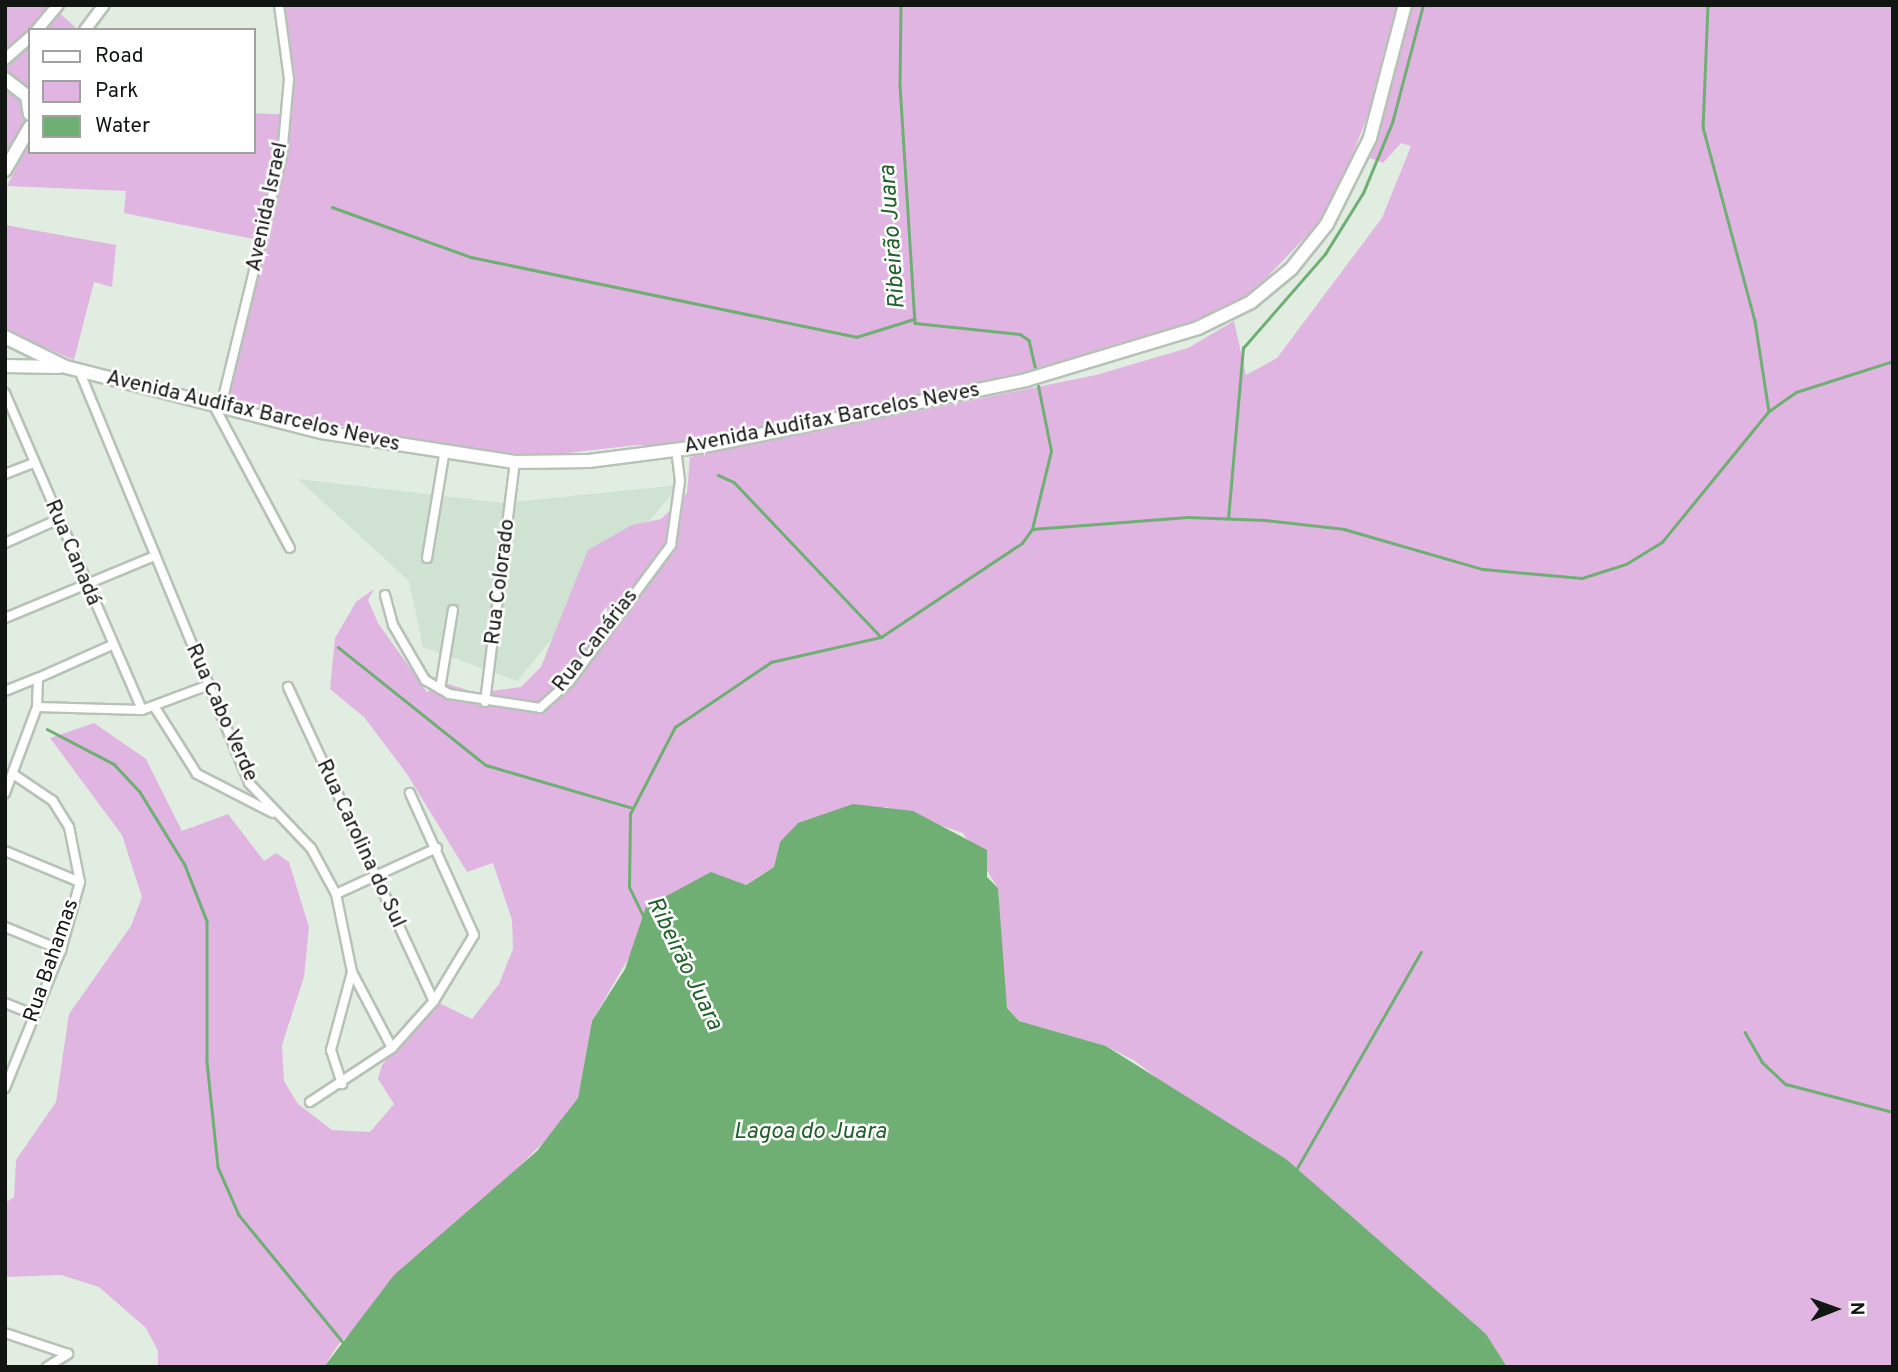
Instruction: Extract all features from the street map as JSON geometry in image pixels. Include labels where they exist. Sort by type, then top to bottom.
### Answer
[{"type":"main road","name":"Avenida Audifax Barcelos Neves","points":[[5,337],[73,369],[217,405],[444,455],[515,462],[676,450],[1026,380],[1143,349],[1251,302],[1311,246],[1350,182],[1370,138],[1405,5]]},
{"type":"main road","points":[[5,79],[27,96],[28,102]]},
{"type":"main road","points":[[5,170],[28,130]]},
{"type":"main road","name":"Avenida Audifax Barcelos Neves","points":[[5,366],[73,369]]},
{"type":"street","points":[[40,28],[58,5]]},
{"type":"street","points":[[87,28],[104,5]]},
{"type":"street","name":"Avenida Israel","points":[[217,405],[282,156],[289,79],[279,5]]},
{"type":"street","points":[[5,59],[28,39]]},
{"type":"street","name":"Rua Cabo Verde","points":[[73,369],[250,783],[275,814],[311,848],[336,894],[352,972],[331,1050],[342,1084]]},
{"type":"street","name":"Rua Canadá","points":[[6,396],[57,520],[142,710]]},
{"type":"street","points":[[217,405],[290,548]]},
{"type":"street","name":"Rua Canárias","points":[[385,596],[406,648],[425,680],[440,689],[485,702],[540,708],[569,682],[671,545],[680,481],[676,450]]},
{"type":"street","points":[[427,558],[444,455]]},
{"type":"street","name":"Rua Colorado","points":[[485,702],[515,462]]},
{"type":"street","points":[[5,474],[34,463]]},
{"type":"street","points":[[5,543],[57,520]]},
{"type":"street","points":[[5,618],[152,557]]},
{"type":"street","points":[[440,689],[453,610]]},
{"type":"street","points":[[5,691],[112,645]]},
{"type":"street","points":[[5,793],[37,707],[38,678]]},
{"type":"street","points":[[37,707],[142,710],[209,685]]},
{"type":"street","name":"Rua Carolina do Sul","points":[[288,687],[373,876],[434,1001]]},
{"type":"street","points":[[154,706],[197,774],[275,814]]},
{"type":"street","name":"Rua Bahamas","points":[[7,1082],[61,950],[80,882],[69,827],[53,801],[13,774]]},
{"type":"street","points":[[310,1102],[342,1084],[392,1048],[434,1001],[474,935],[410,793]]},
{"type":"street","points":[[336,894],[437,848]]},
{"type":"street","points":[[5,851],[80,882]]},
{"type":"street","points":[[5,927],[61,950]]},
{"type":"street","points":[[352,972],[392,1048]]},
{"type":"street","points":[[5,1003],[34,1015]]},
{"type":"street","points":[[5,1333],[68,1354],[47,1367]]},
{"type":"shaded area","points":[[298,479],[504,503],[679,485],[517,681],[423,647],[409,581]]},
{"type":"green space","points":[[5,5],[51,5],[76,28],[28,28],[28,115],[5,158]]},
{"type":"green space","points":[[282,5],[1398,5],[1366,120],[1330,211],[1251,294],[1183,335],[1092,361],[738,431],[705,446],[637,445],[541,456],[428,446],[226,399],[268,242],[124,213],[126,191],[7,186],[28,145],[28,154],[256,154],[256,113],[292,115],[295,79]]},
{"type":"green space","points":[[1413,5],[1893,5],[1893,1367],[1507,1367],[1486,1334],[1135,1061],[1106,1046],[1019,1021],[1007,1008],[998,888],[963,833],[886,807],[780,842],[774,867],[628,959],[592,1021],[578,1098],[551,1135],[338,1345],[324,1367],[158,1367],[158,1351],[146,1328],[99,1287],[61,1275],[5,1277],[5,1203],[14,1197],[16,1160],[56,1102],[69,1014],[131,926],[142,897],[122,835],[50,738],[94,723],[146,759],[182,831],[228,814],[264,861],[276,853],[289,862],[309,927],[304,977],[282,1045],[284,1081],[298,1104],[332,1130],[370,1132],[394,1104],[378,1079],[382,1065],[435,1001],[472,1019],[499,984],[513,949],[512,920],[493,863],[467,872],[407,774],[364,717],[330,689],[335,638],[356,602],[374,589],[368,600],[378,623],[427,692],[448,684],[477,693],[521,687],[541,667],[588,550],[632,525],[661,519],[687,493],[690,457],[1096,375],[1188,348],[1234,321],[1246,375],[1277,358],[1382,218],[1411,146],[1401,143],[1383,163],[1370,158]]},
{"type":"green space","points":[[5,225],[116,245],[112,287],[94,282],[74,360],[5,330]]},
{"type":"water","name":"Lagoa do Juara","points":[[853,804],[913,811],[987,850],[987,877],[998,888],[1007,1008],[1019,1021],[1106,1046],[1286,1159],[1486,1334],[1507,1367],[324,1367],[394,1275],[537,1151],[578,1098],[592,1021],[625,969],[646,907],[711,872],[746,885],[774,867],[780,842],[798,823]]},
{"type":"waterway","name":"Ribeirão Juara","points":[[901,5],[900,85],[915,323],[1020,334],[1029,340],[1035,367]]},
{"type":"waterway","points":[[1228,519],[1243,348],[1325,254],[1363,193],[1392,123],[1423,5]]},
{"type":"waterway","points":[[1708,5],[1703,127],[1755,321],[1769,411]]},
{"type":"waterway","points":[[332,207],[471,257],[856,337],[914,319]]},
{"type":"waterway","points":[[1032,529],[1188,517],[1265,520],[1344,529],[1483,569],[1582,578],[1626,564],[1662,542],[1769,411],[1796,392],[1893,361]]},
{"type":"waterway","name":"Ribeirão Juara","points":[[644,918],[629,887],[630,814],[675,727],[771,662],[881,637],[1022,543],[1032,529],[1051,451],[1038,386]]},
{"type":"waterway","points":[[718,475],[734,482],[881,637]]},
{"type":"waterway","points":[[338,647],[486,765],[633,808]]},
{"type":"waterway","points":[[47,729],[114,764],[140,792],[185,865],[207,921],[207,1062],[218,1167],[239,1215],[343,1342]]},
{"type":"waterway","points":[[1296,1170],[1421,952]]},
{"type":"waterway","points":[[1745,1032],[1762,1062],[1786,1084],[1893,1112]]}]
